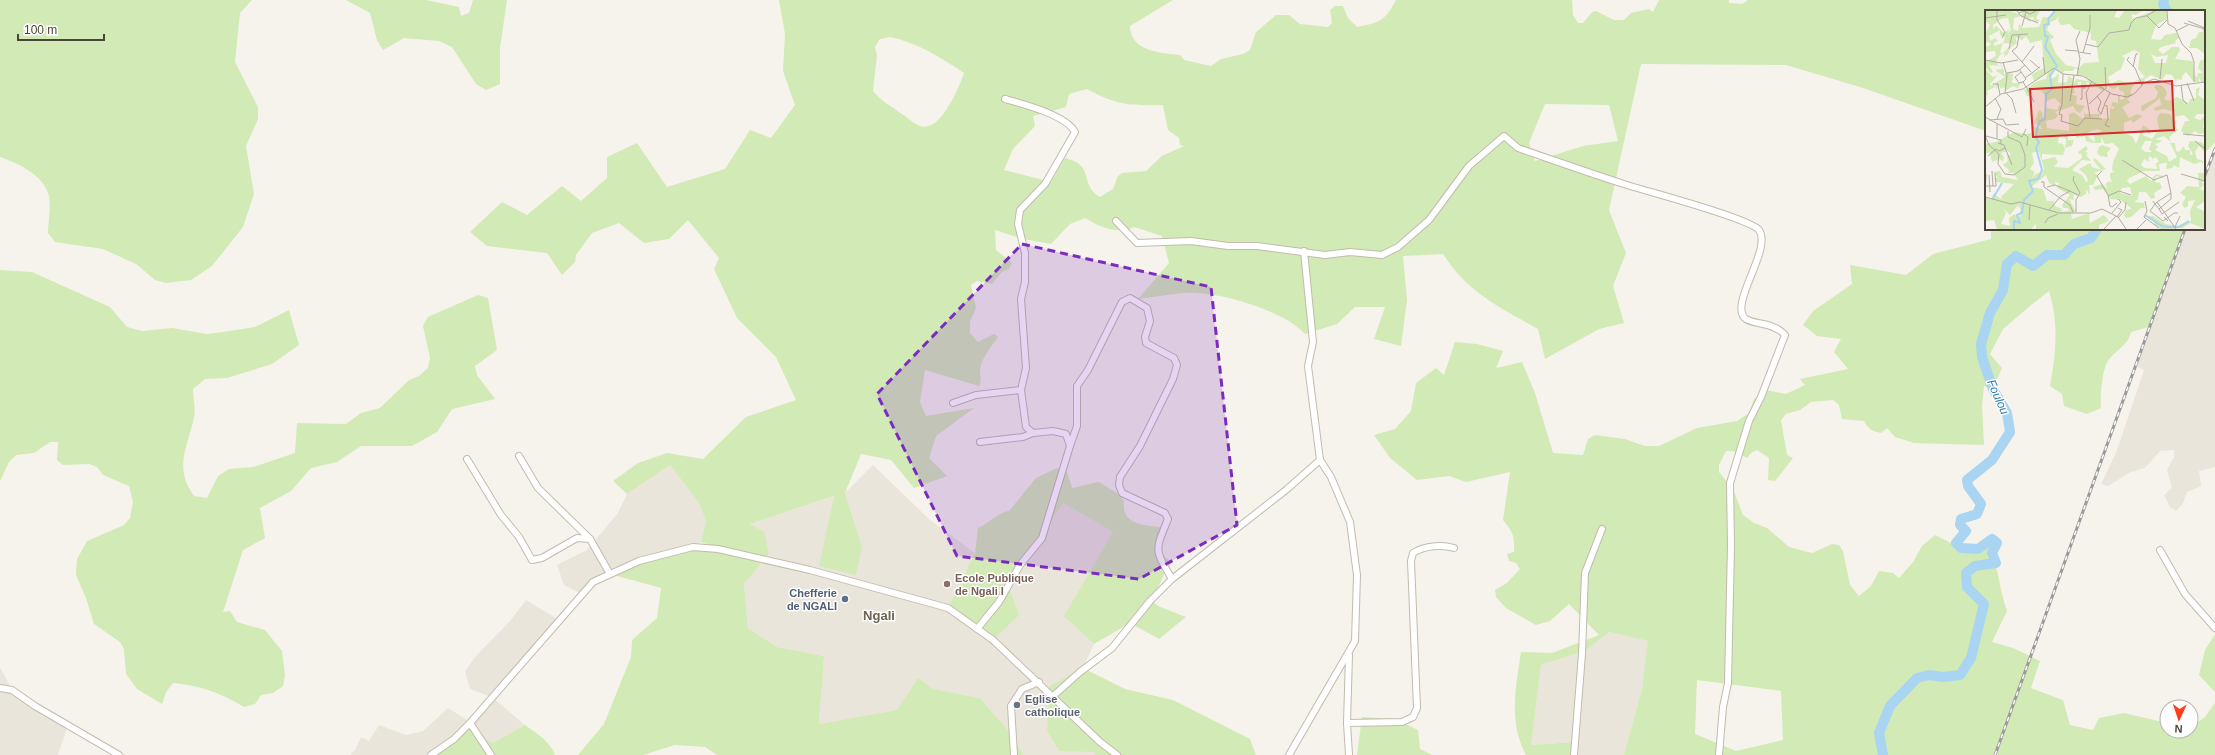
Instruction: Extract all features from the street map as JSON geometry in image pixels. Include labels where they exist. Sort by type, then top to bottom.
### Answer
[{"type":"street","points":[[1005,99],[1034,108],[1072,126],[1075,132],[1045,184],[1020,210],[1018,224],[1025,253],[1025,282],[1021,299],[1026,368],[1021,390],[1026,427],[1033,433]]},
{"type":"street","points":[[1116,221],[1137,243],[1191,241],[1228,246],[1257,246],[1325,254],[1350,252],[1382,255],[1398,247],[1429,220],[1469,166],[1504,136],[1518,148],[1624,184],[1721,214],[1753,226],[1759,231],[1761,238],[1754,270],[1740,304],[1741,312],[1746,319],[1775,328],[1785,335],[1761,398],[1749,421],[1730,483],[1731,545],[1728,683],[1723,707],[1719,755]]},
{"type":"street","points":[[1289,755],[1355,641],[1357,575],[1350,522],[1331,477],[1320,460],[1308,366],[1313,342],[1304,251]]},
{"type":"street","points":[[977,629],[999,602],[1020,565],[1042,538],[1076,426],[1077,386],[1088,370],[1122,302],[1130,298],[1147,308],[1150,321],[1145,337],[1146,343],[1174,358],[1177,365],[1170,386],[1140,446],[1120,477],[1119,485],[1122,493],[1166,513],[1168,519],[1157,546],[1160,558],[1172,579]]},
{"type":"street","points":[[953,403],[976,395],[1021,390]]},
{"type":"street","points":[[980,442],[1023,437],[1033,433],[1053,431],[1066,434],[1070,446]]},
{"type":"street","points":[[519,456],[538,488],[590,539],[610,574]]},
{"type":"street","points":[[467,459],[501,515],[519,537],[532,560],[542,558],[577,538],[590,539]]},
{"type":"street","points":[[1052,697],[1080,672],[1112,648],[1150,602],[1172,579],[1286,490],[1320,460]]},
{"type":"street","points":[[1574,755],[1582,654],[1585,572],[1602,529]]},
{"type":"street","points":[[1347,723],[1402,722],[1413,717],[1417,708],[1411,561],[1413,553],[1420,548],[1445,545],[1454,548]]},
{"type":"street","points":[[431,755],[454,738],[470,723],[593,582],[639,561],[692,547],[718,549],[810,570],[948,608],[993,640],[1039,682],[1052,697],[1100,742],[1116,755]]},
{"type":"street","points":[[2160,550],[2185,594],[2215,628]]},
{"type":"street","points":[[1349,652],[1347,723],[1349,755]]},
{"type":"street","points":[[1014,755],[1011,706],[1022,689],[1039,682]]},
{"type":"street","points":[[0,688],[12,690],[35,706],[118,755]]},
{"type":"street","points":[[470,723],[491,755]]},
{"type":"highlighted area","points":[[1022,244],[1211,287],[1237,525],[1139,579],[957,556],[877,394]]},
{"type":"shaded area","points":[[2215,149],[2215,467],[2199,471],[2201,486],[2187,492],[2183,503],[2176,511],[2170,507],[2164,495],[2172,488],[2167,470],[2174,457],[2174,450],[2160,451],[2145,468],[2131,472],[2108,486],[2101,484],[2116,453],[2144,370],[2136,366],[2185,230],[2205,230],[2205,175]]},
{"type":"shaded area","points":[[670,465],[699,503],[706,521],[701,542],[593,582],[582,594],[564,585],[557,565],[587,550],[618,513],[627,494]]},
{"type":"shaded area","points":[[873,465],[930,520],[975,553],[948,608],[1009,588],[1063,503],[1113,532],[1065,616],[1094,644],[1083,668],[1096,755],[1024,755],[1007,729],[980,698],[934,689],[918,678],[898,710],[819,724],[824,656],[777,647],[748,628],[744,584],[769,554],[750,524],[835,496],[819,566],[862,547],[845,493]]},
{"type":"shaded area","points":[[526,600],[559,620],[492,697],[525,725],[493,743],[481,736],[435,755],[350,755],[355,750],[361,737],[369,741],[379,725],[406,735],[423,731],[448,708],[470,722],[491,697],[470,689],[465,671],[476,656],[510,621]]},
{"type":"shaded area","points":[[1608,632],[1649,641],[1642,689],[1624,755],[1570,755],[1574,742],[1531,745],[1541,665],[1585,651]]},
{"type":"shaded area","points":[[0,667],[12,690],[68,725],[58,755],[0,755]]},
{"type":"green space","points":[[0,0],[252,0],[240,13],[235,62],[258,107],[258,119],[246,146],[254,194],[243,227],[212,266],[191,280],[166,283],[155,280],[136,264],[103,249],[55,242],[48,233],[50,200],[46,188],[36,176],[29,171],[0,157]]},
{"type":"green space","points":[[346,0],[426,0],[459,7],[461,16],[469,13],[473,0],[507,0],[500,48],[500,84],[486,90],[476,84],[452,47],[439,41],[404,38],[383,50],[377,40],[370,13]]},
{"type":"green space","points":[[779,0],[1173,0],[1130,26],[1131,34],[1135,41],[1141,46],[1155,52],[1180,55],[1184,60],[1211,66],[1221,59],[1243,54],[1250,50],[1256,32],[1276,15],[1289,15],[1300,24],[1328,27],[1332,23],[1330,10],[1335,6],[1343,6],[1348,18],[1357,27],[1381,20],[1388,13],[1396,0],[1572,0],[1573,15],[1578,23],[1583,23],[1592,12],[1596,11],[1614,20],[1624,20],[1631,13],[1649,9],[1653,12],[1659,0],[1729,0],[1729,3],[1742,4],[1748,0],[2215,0],[2215,143],[2205,152],[2205,10],[1985,10],[1985,131],[1860,87],[1786,65],[1641,64],[1609,210],[1626,253],[1613,286],[1624,323],[1599,329],[1545,359],[1538,329],[1485,298],[1463,279],[1443,254],[1403,256],[1407,300],[1401,346],[1374,339],[1385,307],[1355,307],[1337,324],[1305,334],[1283,318],[1270,311],[1210,294],[1175,294],[1138,299],[1169,263],[1162,236],[1134,227],[1122,230],[1109,229],[1085,218],[1070,224],[1051,244],[1023,239],[995,230],[996,250],[1012,263],[1009,269],[1002,272],[992,284],[977,281],[971,285],[976,308],[970,322],[970,333],[978,342],[994,334],[998,337],[982,361],[980,370],[981,380],[979,386],[925,370],[920,402],[926,416],[974,408],[936,436],[929,458],[947,476],[914,488],[891,460],[861,454],[845,493],[862,547],[856,575],[819,566],[834,496],[750,524],[764,532],[769,554],[744,584],[748,628],[777,647],[824,656],[819,724],[897,710],[918,678],[934,689],[980,698],[1007,729],[1024,755],[717,755],[705,747],[675,745],[643,755],[578,755],[604,724],[631,657],[632,640],[657,618],[661,588],[610,574],[639,561],[693,547],[715,547],[701,542],[706,521],[699,503],[670,465],[627,494],[613,481],[638,463],[667,453],[703,459],[746,417],[796,400],[776,357],[737,318],[714,269],[719,258],[688,220],[669,239],[644,243],[619,223],[592,233],[576,255],[575,262],[562,275],[547,253],[487,246],[470,232],[502,202],[527,215],[562,186],[581,201],[607,178],[607,157],[637,143],[667,187],[725,169],[750,130],[771,138],[795,105],[783,71],[785,34]],"holes":[[[890,37],[910,43],[937,56],[964,73],[953,98],[942,116],[935,123],[928,126],[920,126],[916,124],[883,101],[873,91],[877,55],[875,47],[880,39]],[[1087,89],[1115,101],[1133,105],[1163,105],[1168,130],[1179,138],[1180,145],[1184,146],[1162,156],[1146,171],[1122,173],[1118,176],[1113,189],[1100,197],[1093,192],[1084,170],[1080,165],[1075,161],[1065,158],[1051,182],[1004,170],[1013,149],[1035,126],[1033,116],[1066,107],[1069,94]],[[1545,104],[1609,105],[1618,141],[1583,146],[1535,161],[1529,143]]]},
{"type":"green space","points":[[1991,230],[2185,230],[2149,327],[2131,332],[2127,341],[2111,357],[2106,365],[2102,384],[2101,408],[2087,414],[2064,406],[2062,394],[2050,386],[2056,338],[2054,315],[2049,291],[2003,329],[1990,354],[2002,368],[1993,389],[1984,386],[1982,406],[1984,445],[1914,443],[1895,437],[1887,428],[1881,433],[1871,429],[1864,421],[1842,419],[1839,405],[1833,400],[1811,402],[1800,410],[1786,414],[1781,420],[1787,455],[1793,458],[1775,481],[1768,480],[1769,458],[1757,450],[1751,453],[1747,458],[1734,451],[1726,451],[1719,465],[1719,472],[1733,489],[1743,515],[1754,523],[1767,528],[1789,547],[1812,553],[1832,544],[1839,545],[1843,551],[1850,585],[1859,596],[1871,586],[1879,571],[1893,573],[1899,578],[1913,562],[1922,546],[1935,535],[1961,548],[1978,549],[1992,539],[1997,543],[1992,554],[2007,611],[1992,642],[2013,648],[2040,661],[2031,688],[2063,700],[2070,725],[2093,730],[2099,718],[2124,713],[2159,721],[2159,739],[2199,739],[2199,721],[2205,717],[2215,703],[2215,755],[1624,755],[1642,689],[1648,641],[1609,632],[1585,651],[1541,665],[1531,745],[1574,742],[1570,755],[1526,755],[1520,743],[1515,717],[1516,691],[1521,652],[1552,653],[1599,635],[1569,604],[1550,621],[1536,625],[1506,608],[1496,597],[1495,590],[1507,583],[1520,569],[1516,563],[1509,561],[1507,554],[1514,552],[1514,538],[1503,520],[1510,472],[1466,482],[1449,476],[1417,480],[1390,458],[1374,435],[1395,429],[1411,411],[1416,383],[1436,368],[1444,375],[1455,342],[1477,344],[1503,351],[1496,368],[1522,362],[1535,393],[1553,453],[1583,455],[1588,439],[1595,435],[1625,439],[1645,446],[1659,446],[1697,428],[1737,421],[1749,413],[1754,399],[1765,390],[1786,394],[1805,385],[1800,379],[1848,369],[1834,352],[1841,339],[1817,336],[1803,325],[1813,311],[1852,284],[1850,265],[1906,275],[1933,254],[1991,239]],"holes":[[[1697,680],[1781,691],[1783,740],[1736,751],[1695,734]]]},
{"type":"green space","points":[[0,270],[32,272],[110,307],[127,327],[142,331],[172,328],[207,334],[223,332],[255,327],[289,310],[299,345],[272,364],[227,378],[205,379],[193,389],[195,414],[183,466],[184,476],[194,496],[207,498],[218,476],[229,469],[253,467],[295,453],[297,423],[346,424],[361,413],[380,408],[409,380],[419,376],[428,368],[430,358],[423,326],[428,317],[478,295],[488,298],[497,350],[475,366],[477,375],[495,399],[452,409],[437,432],[412,446],[361,446],[337,462],[311,468],[291,491],[260,508],[265,538],[243,550],[223,612],[230,611],[237,622],[265,630],[282,651],[285,675],[283,686],[273,693],[261,695],[255,704],[244,707],[210,690],[173,683],[166,692],[162,704],[137,689],[126,674],[124,649],[120,642],[94,624],[86,598],[76,575],[77,559],[87,541],[124,525],[130,518],[133,502],[129,486],[103,475],[97,467],[89,464],[63,465],[57,460],[58,442],[50,442],[34,453],[16,455],[9,462],[0,481]]},
{"type":"green space","points":[[1057,468],[1067,472],[1072,488],[1099,482],[1120,495],[1124,501],[1124,509],[1129,519],[1140,524],[1160,527],[1163,533],[1160,551],[1173,563],[1167,568],[1152,601],[1158,606],[1186,617],[1159,639],[1130,623],[1094,644],[1064,616],[1113,532],[1063,503],[1009,588],[1019,615],[993,640],[948,608],[975,553],[978,528],[1001,513],[1009,511],[1036,478]]},
{"type":"green space","points":[[2215,634],[2215,692],[2199,675],[2205,650]]},
{"type":"green space","points":[[1083,668],[1125,689],[1173,700],[1250,739],[1256,755],[1096,755],[1094,752],[1059,751],[1047,730],[1050,686]]},
{"type":"green space","points":[[1362,717],[1395,719],[1418,730],[1420,749],[1432,755],[1357,755]]},
{"type":"green space","points":[[470,723],[481,736],[493,743],[525,725],[546,741],[555,755],[435,755]]},
{"type":"waterway","name":"Foulou","points":[[2164,0],[2163,4],[2166,10]]},
{"type":"waterway","name":"Foulou","points":[[1883,755],[1879,733],[1890,706],[1917,678],[1929,675],[1943,677],[1960,675],[1971,658],[1984,604],[1967,587],[1966,573],[1975,566],[1996,563],[1992,553],[1997,543],[1992,539],[1978,549],[1961,548],[1956,543],[1966,531],[1960,525],[1961,519],[1977,514],[1981,504],[1968,486],[1967,480],[1992,460],[2010,432],[2007,413],[1993,389],[1982,357],[1981,344],[1990,313],[2003,290],[2007,264],[2016,256],[2033,266],[2047,255],[2064,255],[2074,244],[2091,238],[2096,230]]},
{"type":"railway","points":[[2205,175],[2215,149]]},
{"type":"railway","points":[[1995,755],[2185,230]]},
{"type":"place","name":"Ecole Publique de Ngali I","points":[[947,584]]},
{"type":"place","name":"Chefferie de NGALI","points":[[845,599]]},
{"type":"place","name":"Eglise catholique","points":[[1017,705]]},
{"type":"district","name":"Ngali","points":[[879,615]]}]
